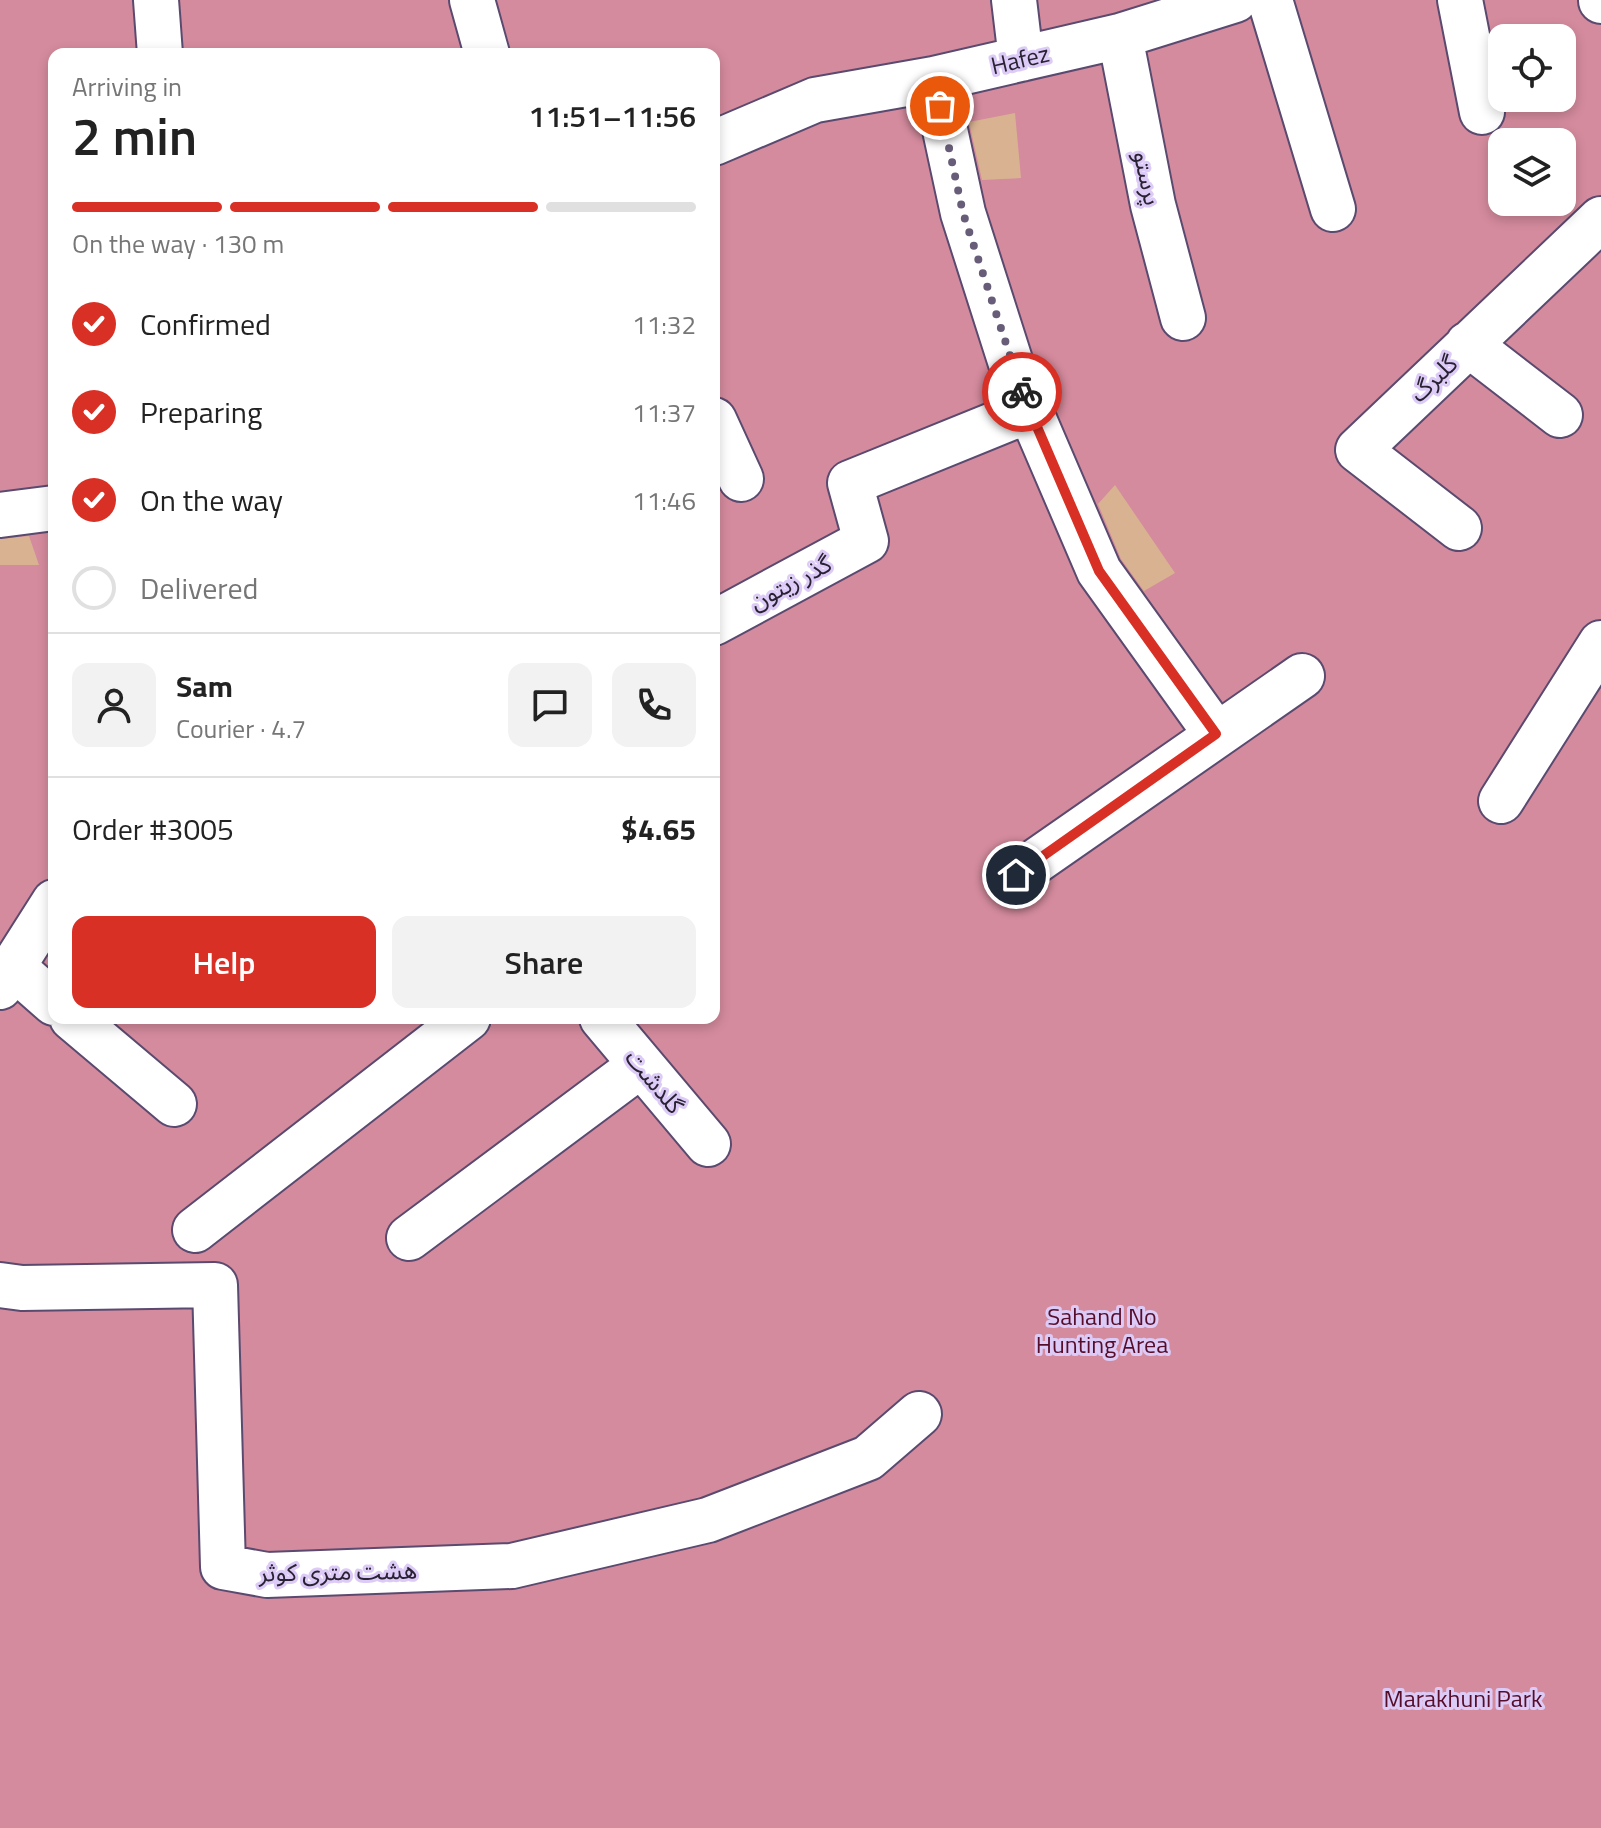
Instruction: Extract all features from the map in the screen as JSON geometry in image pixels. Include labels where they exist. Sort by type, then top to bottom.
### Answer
[{"type":"street","points":[[156,0],[160,48]]},
{"type":"street","points":[[472,0],[485,48]]},
{"type":"street","points":[[1014,0],[1021,59]]},
{"type":"street","name":"Hafez","points":[[720,140],[815,100],[934,79],[1120,36],[1235,0]]},
{"type":"street","points":[[1270,0],[1333,209]]},
{"type":"street","points":[[1460,0],[1482,112]]},
{"type":"street","name":"پرستو","points":[[1120,36],[1153,205],[1183,318]]},
{"type":"street","points":[[934,79],[963,213],[1014,373],[1099,571],[1216,734]]},
{"type":"street","name":"گلبرگ","points":[[1459,528],[1358,450],[1601,219]]},
{"type":"street","points":[[1468,344],[1560,415]]},
{"type":"street","name":"گذر زیتون","points":[[720,620],[866,541],[850,483],[1030,410]]},
{"type":"street","points":[[720,433],[741,479]]},
{"type":"street","points":[[0,515],[48,509]]},
{"type":"street","points":[[1501,801],[1601,643]]},
{"type":"street","points":[[1016,875],[1302,676]]},
{"type":"street","points":[[48,911],[6,977],[48,1000]]},
{"type":"street","points":[[79,1024],[174,1104]]},
{"type":"street","points":[[195,1230],[460,1024]]},
{"type":"street","name":"گلدشت","points":[[607,1024],[708,1144]]},
{"type":"street","points":[[409,1238],[641,1065]]},
{"type":"street","name":"هشت متری کوثر","points":[[0,1285],[22,1288],[215,1285],[223,1567],[267,1575],[512,1566],[708,1520],[868,1458],[919,1414]]},
{"type":"green space","name":"Sahand No Hunting Area","points":[[0,0],[1601,0],[1601,1828],[0,1828]]},
{"type":"building","points":[[1015,113],[1021,178],[982,180],[969,122]]},
{"type":"building","points":[[1115,485],[1175,573],[1144,591],[1121,559],[1098,504]]},
{"type":"building","points":[[29,536],[39,565],[0,565],[0,539]]},
{"type":"way so far","points":[[940,106],[963,213],[1022,392]]},
{"type":"route","points":[[1016,875],[1216,734],[1099,571],[1022,392]]},
{"type":"park label","name":"Marakhuni Park","points":[[1463,1698]]}]
